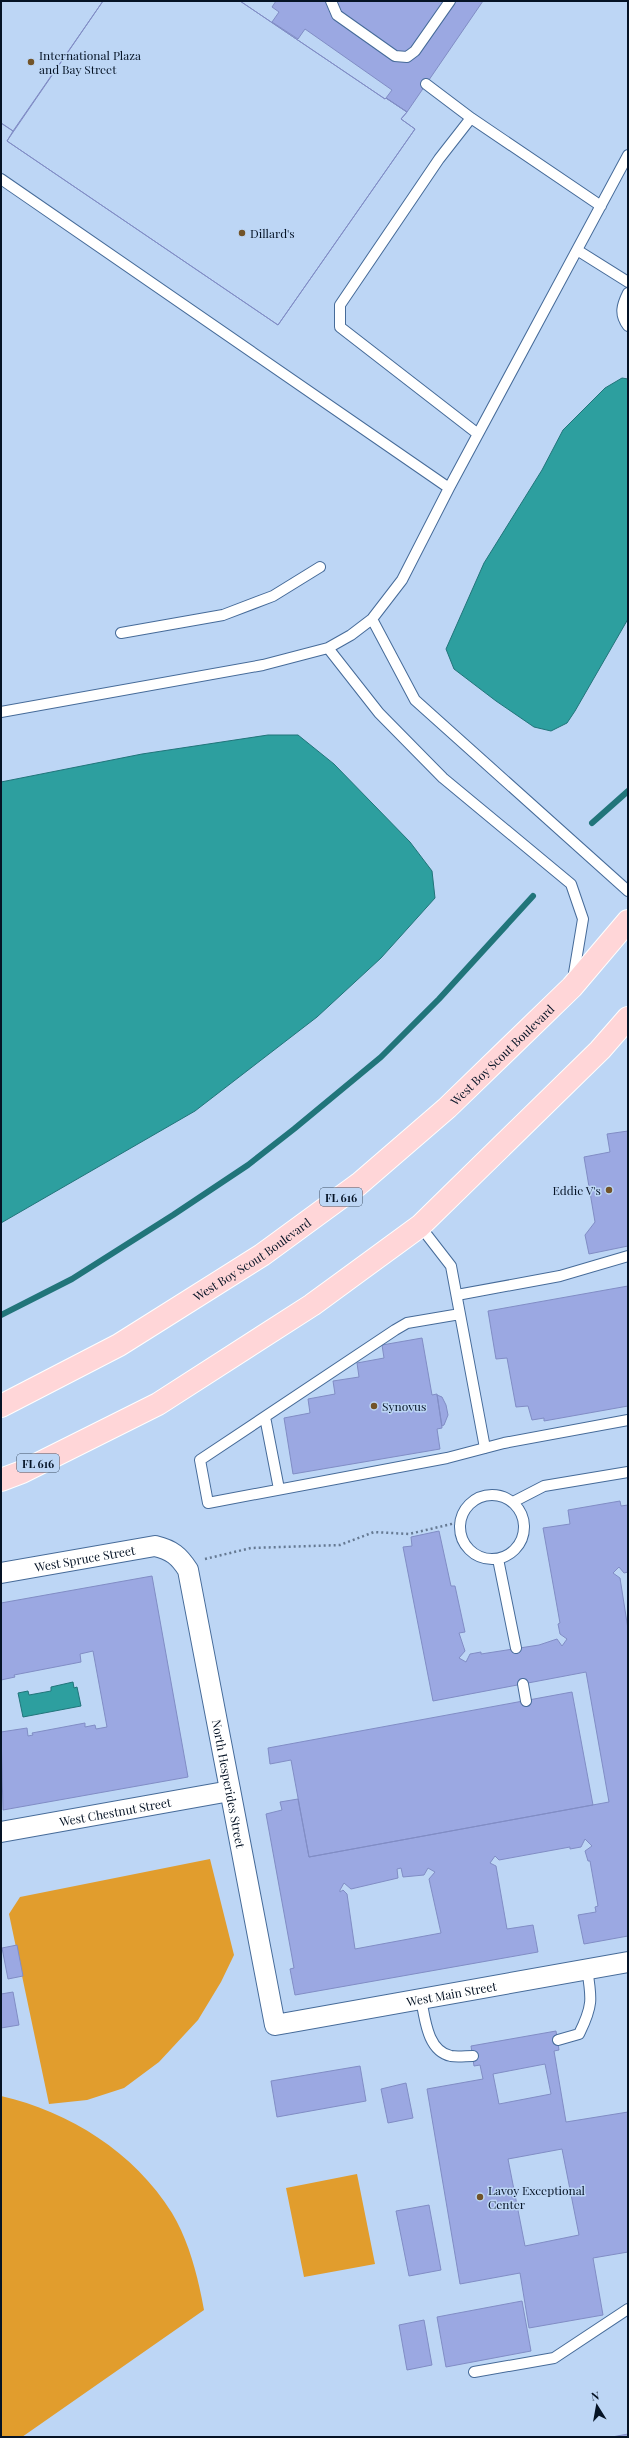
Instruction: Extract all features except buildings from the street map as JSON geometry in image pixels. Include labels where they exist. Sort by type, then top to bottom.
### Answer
[{"type":"main road","name":"West Boy Scout Boulevard","points":[[1,1406],[119,1345],[262,1255],[347,1193],[447,1108],[572,987],[628,921]]},
{"type":"main road","name":"FL 616","points":[[1,1480],[22,1472],[158,1404],[312,1305],[420,1226],[595,1055],[628,1018]]},
{"type":"street","name":"West Spruce Street","points":[[1,1573],[156,1546],[168,1549]]},
{"type":"street","name":"North Hesperides Street","points":[[168,1549],[179,1557],[188,1570],[275,2025]]},
{"type":"street","name":"West Chestnut Street","points":[[1,1832],[230,1791]]},
{"type":"street","name":"West Main Street","points":[[275,2025],[586,1969],[628,1963]]},
{"type":"lane","points":[[332,1],[337,15],[395,56],[407,57],[415,51],[450,1]]},
{"type":"lane","points":[[426,84],[471,118],[600,206]]},
{"type":"lane","points":[[471,118],[439,160],[340,304],[340,327],[478,434]]},
{"type":"lane","points":[[1,712],[263,665],[328,648],[351,635],[372,619],[402,580],[449,488],[628,155]]},
{"type":"lane","points":[[1,179],[449,488]]},
{"type":"lane","points":[[577,250],[628,282]]},
{"type":"lane","points":[[628,292],[622,305],[622,319],[628,326]]},
{"type":"lane","points":[[121,632],[223,615],[274,596],[320,567]]},
{"type":"lane","points":[[372,619],[415,700],[628,891]]},
{"type":"lane","points":[[328,648],[379,713],[444,778],[571,884],[583,919],[572,987]]},
{"type":"lane","points":[[420,1226],[451,1266],[485,1448]]},
{"type":"lane","points":[[457,1296],[560,1276],[628,1256]]},
{"type":"lane","points":[[460,1314],[407,1324],[395,1330],[200,1460],[208,1503],[279,1488],[447,1458],[485,1448],[628,1420]]},
{"type":"lane","points":[[265,1417],[279,1488]]},
{"type":"lane","points":[[513,1502],[544,1486],[628,1472]]},
{"type":"lane","points":[[492,1495],[503,1496],[513,1502],[524,1519],[525,1528],[523,1538],[512,1554],[498,1559],[481,1558],[472,1552],[464,1544],[460,1534],[460,1522],[464,1512],[471,1503],[481,1497],[492,1495]]},
{"type":"lane","points":[[498,1559],[516,1648]]},
{"type":"lane","points":[[523,1684],[526,1701]]},
{"type":"lane","points":[[558,2040],[578,2034],[588,2016],[592,1999],[586,1969]]},
{"type":"lane","points":[[420,1999],[431,2040],[439,2050],[451,2056],[473,2056]]},
{"type":"lane","points":[[474,2372],[554,2358],[628,2309]]},
{"type":"path","points":[[198,1561],[251,1548],[340,1546],[374,1532],[409,1534],[460,1522]]},
{"type":"shaded area","points":[[622,378],[628,379],[628,619],[567,723],[551,731],[534,727],[496,701],[454,669],[446,649],[484,563],[542,470],[563,430],[605,388]]},
{"type":"shaded area","points":[[268,735],[298,735],[334,764],[410,842],[432,871],[435,898],[381,958],[317,1017],[195,1111],[1,1223],[1,782],[142,754]]},
{"type":"shaded area","points":[[73,1682],[74,1688],[77,1687],[81,1706],[23,1717],[18,1693],[28,1691],[29,1695],[51,1691],[51,1687]]},
{"type":"shaded area","points":[[210,1859],[234,1955],[221,1982],[198,2020],[159,2062],[124,2088],[87,2100],[49,2104],[9,1914],[20,1897]]},
{"type":"shaded area","points":[[1,2096],[27,2103],[51,2112],[75,2124],[119,2153],[139,2171],[157,2191],[178,2224],[192,2260],[204,2310],[22,2437],[1,2437]]},
{"type":"shaded area","points":[[357,2174],[375,2264],[304,2277],[286,2188]]},
{"type":"waterway","points":[[592,823],[628,791]]},
{"type":"waterway","points":[[1,1315],[72,1279],[173,1215],[248,1165],[294,1129],[381,1057],[439,999],[533,896]]},
{"type":"place","name":"International Plaza and Bay Street","points":[[31,62]]},
{"type":"place","name":"Dillard's","points":[[242,233]]},
{"type":"place","name":"Eddie V's","points":[[609,1190]]},
{"type":"place","name":"Synovus","points":[[374,1406]]},
{"type":"place","name":"Lavoy Exceptional Center","points":[[480,2197]]}]
